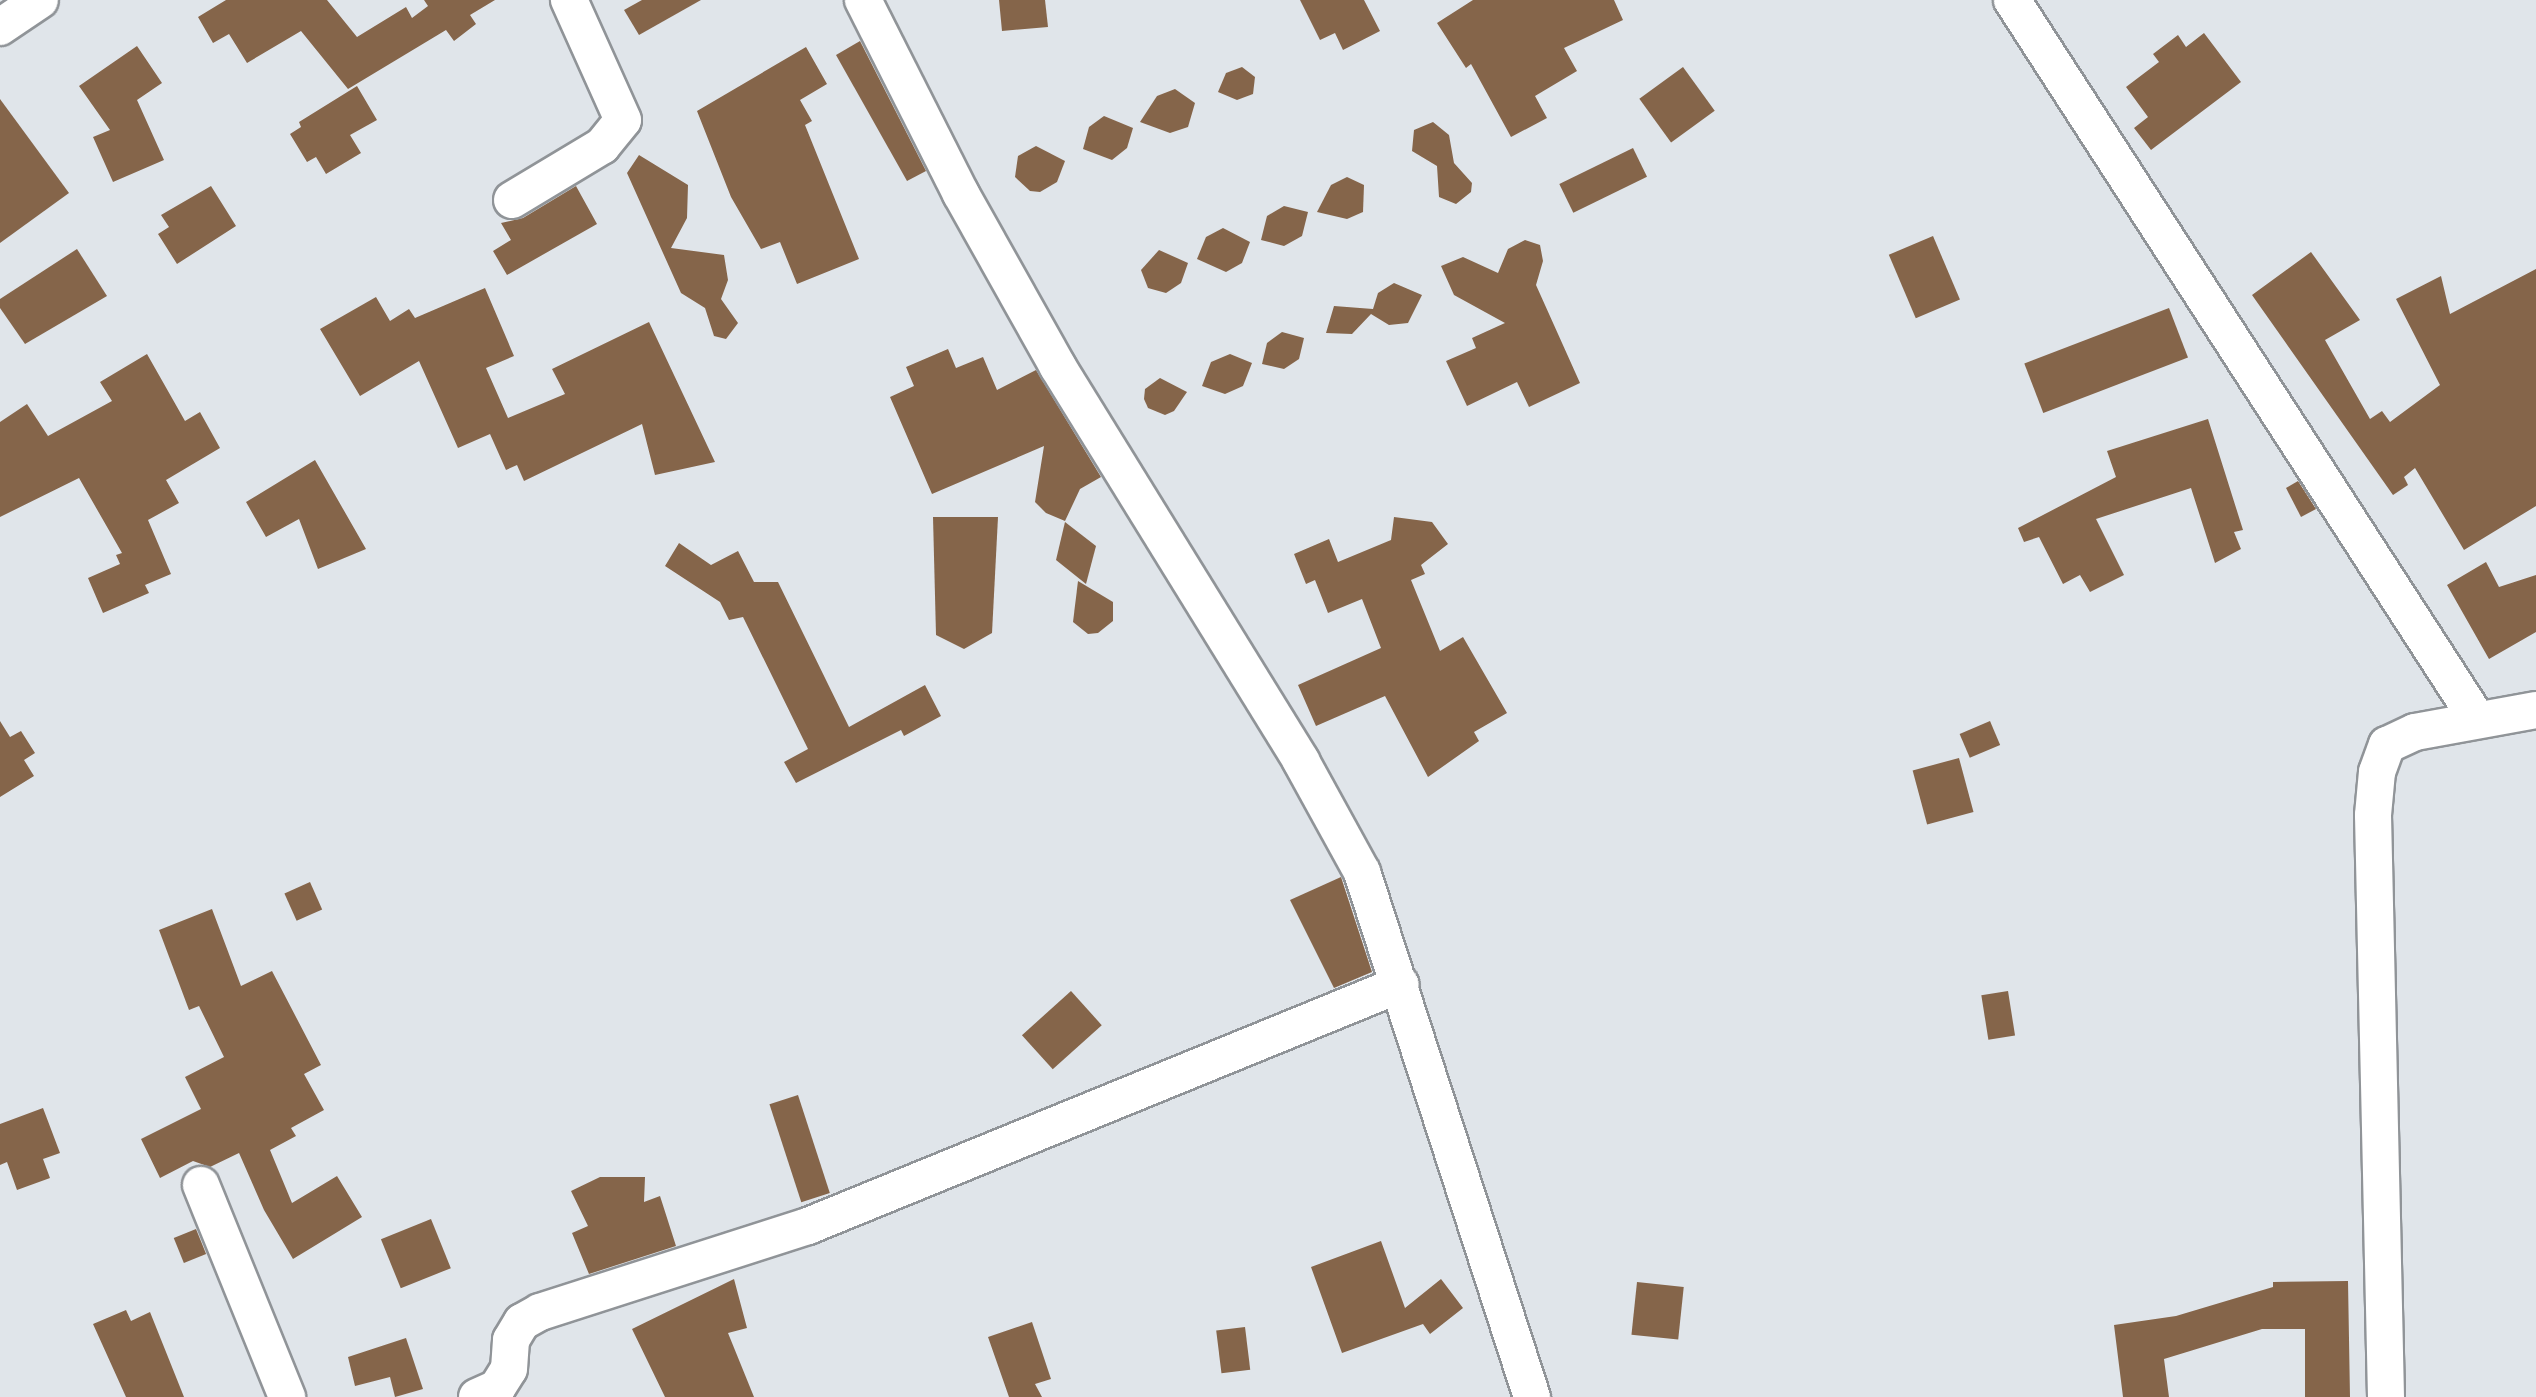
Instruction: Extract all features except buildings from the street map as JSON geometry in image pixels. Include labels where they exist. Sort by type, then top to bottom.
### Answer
[{"type":"street","points":[[0,27],[40,0]]},
{"type":"street","points":[[512,200],[602,146],[623,120],[569,0]]},
{"type":"street","points":[[863,0],[961,194],[1058,367],[1301,761],[1362,872],[1401,984],[1532,1397]]},
{"type":"street","points":[[2012,0],[2477,719]]},
{"type":"street","points":[[2386,1397],[2373,815],[2377,772],[2387,745],[2415,732],[2536,710]]},
{"type":"street","points":[[477,1397],[516,1383],[511,1340],[522,1322],[540,1312],[808,1226],[1401,984]]},
{"type":"street","points":[[201,1185],[287,1397]]}]
